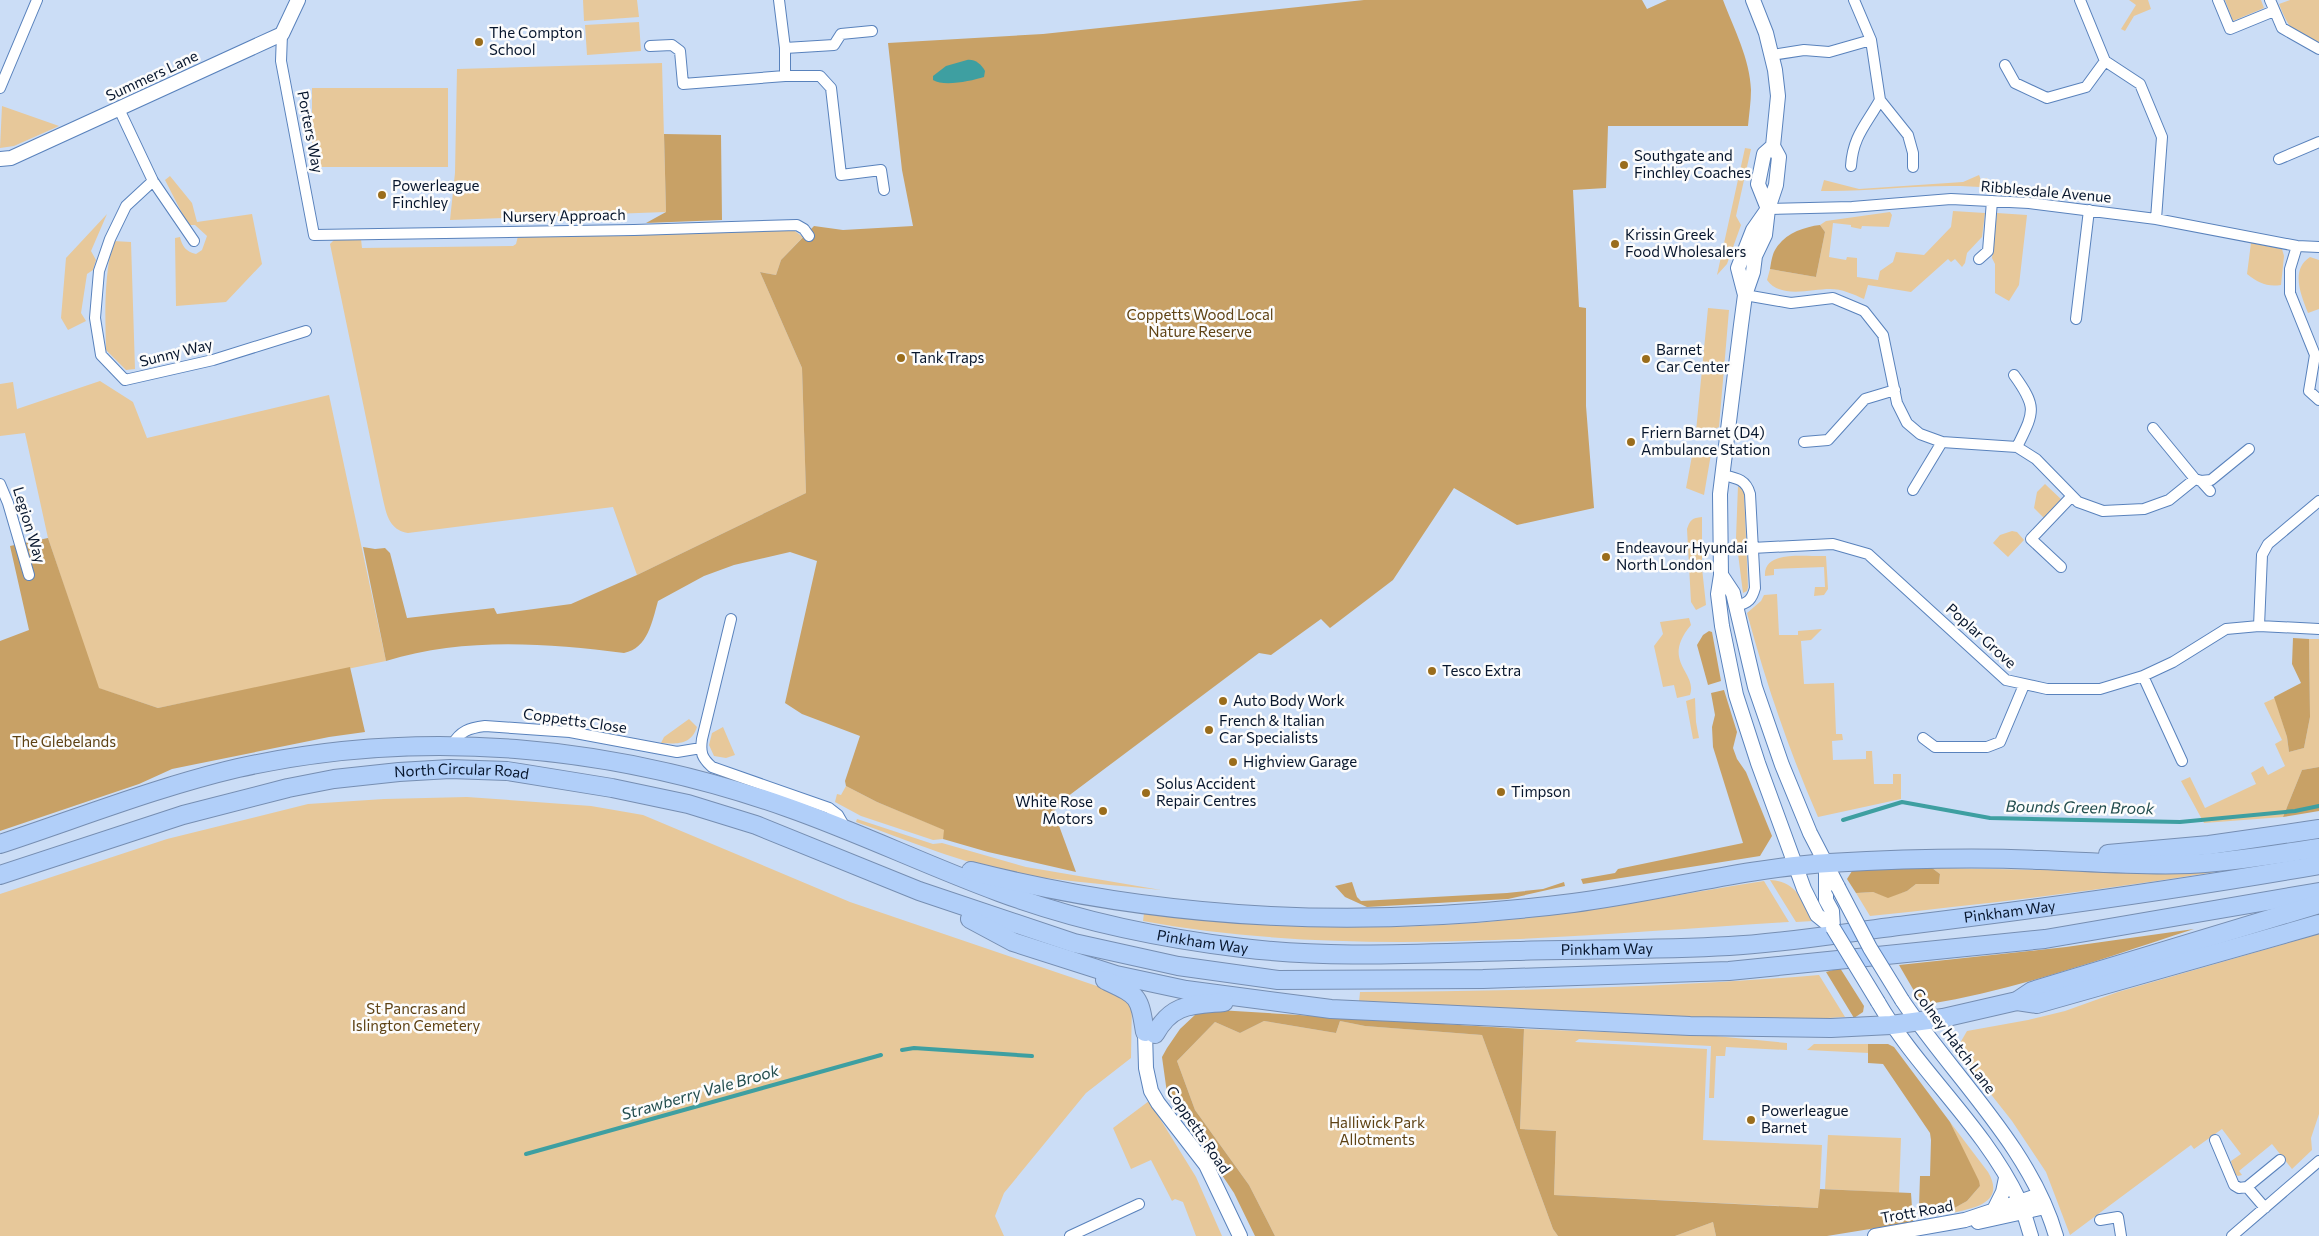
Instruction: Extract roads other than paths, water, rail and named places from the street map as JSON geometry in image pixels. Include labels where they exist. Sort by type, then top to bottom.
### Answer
[{"type":"highway","name":"North Circular Road","points":[[0,844],[132,800],[232,770],[288,758],[360,748],[452,745],[550,751],[661,770],[727,787],[846,830],[903,854]]},
{"type":"highway","name":"North Circular Road","points":[[0,874],[183,815],[272,791],[334,779],[450,769],[507,771],[612,788],[688,804],[756,824],[919,891]]},
{"type":"highway","points":[[2040,860],[2209,845],[2319,829]]},
{"type":"highway","points":[[903,854],[1030,886],[1152,906],[1289,918],[1440,916],[1575,903],[1826,863],[1957,859],[2040,860],[2115,864],[2193,864],[2319,848]]},
{"type":"highway","name":"Pinkham Way","points":[[903,854],[998,892],[1072,916],[1114,926],[1200,942],[1252,949],[1342,955],[1734,946],[1994,914],[2319,865]]},
{"type":"highway","points":[[919,891],[1013,942],[1052,956],[1145,982],[1252,1000],[1331,1009],[1690,1026],[1831,1028],[1943,1018],[2017,1001],[2037,1004],[2319,924]]},
{"type":"highway","name":"Pinkham Way","points":[[919,891],[1074,943],[1178,966],[1278,980],[1482,979],[1729,971],[2045,939],[2319,892]]},
{"type":"highway","points":[[2017,1001],[2032,990],[2319,904]]},
{"type":"highway","points":[[1052,956],[1133,994],[1140,1002],[1150,1033],[1170,1014],[1184,1006],[1252,1000]]},
{"type":"main road","points":[[282,34],[298,0]]},
{"type":"main road","name":"Colney Hatch Lane","points":[[1752,0],[1766,33],[1772,55],[1778,96],[1773,146],[1779,157],[1776,185],[1768,209],[1765,235],[1755,256],[1753,272],[1745,295],[1722,475],[1720,510],[1722,575],[1718,594],[1722,626],[1736,695],[1758,763],[1804,889],[1817,915],[1833,928],[1891,1024],[1969,1122],[2006,1178],[2021,1207],[2031,1236]]},
{"type":"main road","name":"Summers Lane","points":[[0,159],[11,158],[282,34]]},
{"type":"main road","name":"Colney Hatch Lane","points":[[1722,575],[1733,593],[1755,687],[1782,765],[1810,833],[1826,863],[1832,887],[1916,1021],[1979,1100],[2030,1176],[2056,1236]]},
{"type":"main road","name":"Colney Hatch Lane","points":[[1832,887],[1826,900],[1832,910],[1833,928]]},
{"type":"main road","name":"Coppetts Road","points":[[1150,1033],[1146,1068],[1151,1091],[1158,1103],[1206,1165],[1240,1236]]},
{"type":"main road","points":[[1994,1210],[2003,1192],[2006,1178]]},
{"type":"main road","name":"Trott Road","points":[[1965,1220],[1981,1222],[2042,1201]]},
{"type":"main road","name":"Trott Road","points":[[1875,1236],[1965,1220],[1994,1210],[2021,1207]]},
{"type":"street","points":[[0,88],[37,0]]},
{"type":"street","points":[[779,0],[785,48],[785,76]]},
{"type":"street","points":[[1854,0],[1871,40],[1880,100],[1908,135],[1913,153],[1913,167]]},
{"type":"street","points":[[2080,0],[2105,62],[2140,84],[2162,137],[2156,219]]},
{"type":"street","points":[[2218,0],[2230,29],[2274,11]]},
{"type":"street","points":[[2270,0],[2282,28],[2319,49]]},
{"type":"street","points":[[785,48],[834,45],[841,34],[872,31]]},
{"type":"street","name":"Porters Way","points":[[282,34],[281,61],[314,235]]},
{"type":"street","points":[[1772,55],[1804,50],[1829,52],[1871,40]]},
{"type":"street","points":[[650,46],[672,45],[680,52],[682,84],[785,76],[820,76],[831,88],[840,175],[881,170],[884,190]]},
{"type":"street","points":[[2005,65],[2015,83],[2046,98],[2086,87],[2105,62]]},
{"type":"street","points":[[1851,166],[1852,148],[1857,136],[1880,100]]},
{"type":"street","points":[[119,110],[153,181],[194,241]]},
{"type":"street","points":[[2280,159],[2319,142]]},
{"type":"street","name":"Sunny Way","points":[[153,181],[126,206],[110,239],[99,270],[95,318],[101,355],[125,380],[213,360],[306,331]]},
{"type":"street","name":"Ribblesdale Avenue","points":[[1768,209],[1852,207],[1951,199],[2029,202],[2156,219],[2297,246],[2319,247]]},
{"type":"street","points":[[1979,259],[1988,251],[1992,201]]},
{"type":"street","points":[[2076,319],[2089,210]]},
{"type":"street","name":"Nursery Approach","points":[[314,235],[634,230],[797,225],[810,236]]},
{"type":"street","points":[[2297,246],[2290,269],[2290,293],[2315,355],[2309,391],[2319,400]]},
{"type":"street","points":[[1745,295],[1790,303],[1833,298],[1864,311],[1883,336],[1898,403],[1907,423],[1920,434],[1942,442],[2017,447],[2036,459],[2078,502],[2103,511],[2144,510],[2169,500],[2198,480],[2211,480],[2249,449]]},
{"type":"street","points":[[2014,375],[2028,395],[2032,416],[2017,447]]},
{"type":"street","points":[[1804,442],[1828,440],[1865,399],[1895,390]]},
{"type":"street","points":[[2153,428],[2198,480],[2210,491]]},
{"type":"street","points":[[1913,490],[1942,442]]},
{"type":"street","points":[[1722,475],[1740,479],[1748,488],[1755,588],[1752,598],[1746,604],[1736,606]]},
{"type":"street","name":"Legion Way","points":[[0,484],[8,503],[29,575]]},
{"type":"street","points":[[2061,567],[2031,538],[2072,496]]},
{"type":"street","points":[[2259,626],[2262,555],[2268,544],[2319,501]]},
{"type":"street","name":"Poplar Grove","points":[[1752,548],[1833,544],[1868,554],[2006,680],[2047,689],[2100,689],[2143,676],[2174,662],[2226,629],[2259,626],[2319,629]]},
{"type":"street","points":[[732,619],[701,748],[704,760],[712,767],[829,808],[838,815],[846,830]]},
{"type":"street","points":[[2143,676],[2182,761]]},
{"type":"street","points":[[1923,738],[1935,747],[1987,747],[2000,742],[2024,685]]},
{"type":"street","name":"Coppetts Close","points":[[452,745],[459,733],[485,726],[570,732],[677,752],[701,748]]},
{"type":"street","points":[[2215,1140],[2234,1185],[2239,1188],[2247,1187],[2280,1160]]},
{"type":"street","points":[[2232,1236],[2319,1161]]},
{"type":"street","points":[[2247,1187],[2265,1208]]},
{"type":"street","points":[[1070,1236],[1140,1204]]},
{"type":"street","points":[[2100,1220],[2118,1217],[2121,1236]]},
{"type":"waterway","name":"Bounds Green Brook","points":[[1843,820],[1902,802],[1990,818],[2180,822],[2295,811],[2319,806]]},
{"type":"waterway","name":"Strawberry Vale Brook","points":[[902,1050],[914,1048],[1032,1056]]},
{"type":"waterway","name":"Strawberry Vale Brook","points":[[526,1154],[881,1055]]},
{"type":"place","name":"The Compton School","points":[[479,42]]},
{"type":"place","name":"Southgate and Finchley Coaches","points":[[1624,165]]},
{"type":"place","name":"Powerleague Finchley","points":[[382,195]]},
{"type":"place","name":"Krissin Greek Food Wholesalers","points":[[1615,244]]},
{"type":"place","name":"Tank Traps","points":[[901,358]]},
{"type":"place","name":"Barnet Car Center","points":[[1646,359]]},
{"type":"place","name":"Friern Barnet (D4) Ambulance Station","points":[[1631,442]]},
{"type":"place","name":"Endeavour Hyundai North London","points":[[1606,557]]},
{"type":"place","name":"Tesco Extra","points":[[1432,671]]},
{"type":"place","name":"Auto Body Work","points":[[1223,701]]},
{"type":"place","name":"French & Italian Car Specialists","points":[[1209,730]]},
{"type":"place","name":"Highview Garage","points":[[1233,762]]},
{"type":"place","name":"Timpson","points":[[1501,792]]},
{"type":"place","name":"Solus Accident Repair Centres","points":[[1146,793]]},
{"type":"place","name":"White Rose Motors","points":[[1103,811]]},
{"type":"place","name":"Powerleague Barnet","points":[[1751,1120]]},
{"type":"park label","name":"Coppetts Wood Local Nature Reserve","points":[[1200,324]]},
{"type":"park label","name":"The Glebelands","points":[[64,742]]},
{"type":"park label","name":"St Pancras and Islington Cemetery","points":[[416,1018]]},
{"type":"park label","name":"Halliwick Park Allotments","points":[[1377,1132]]}]
